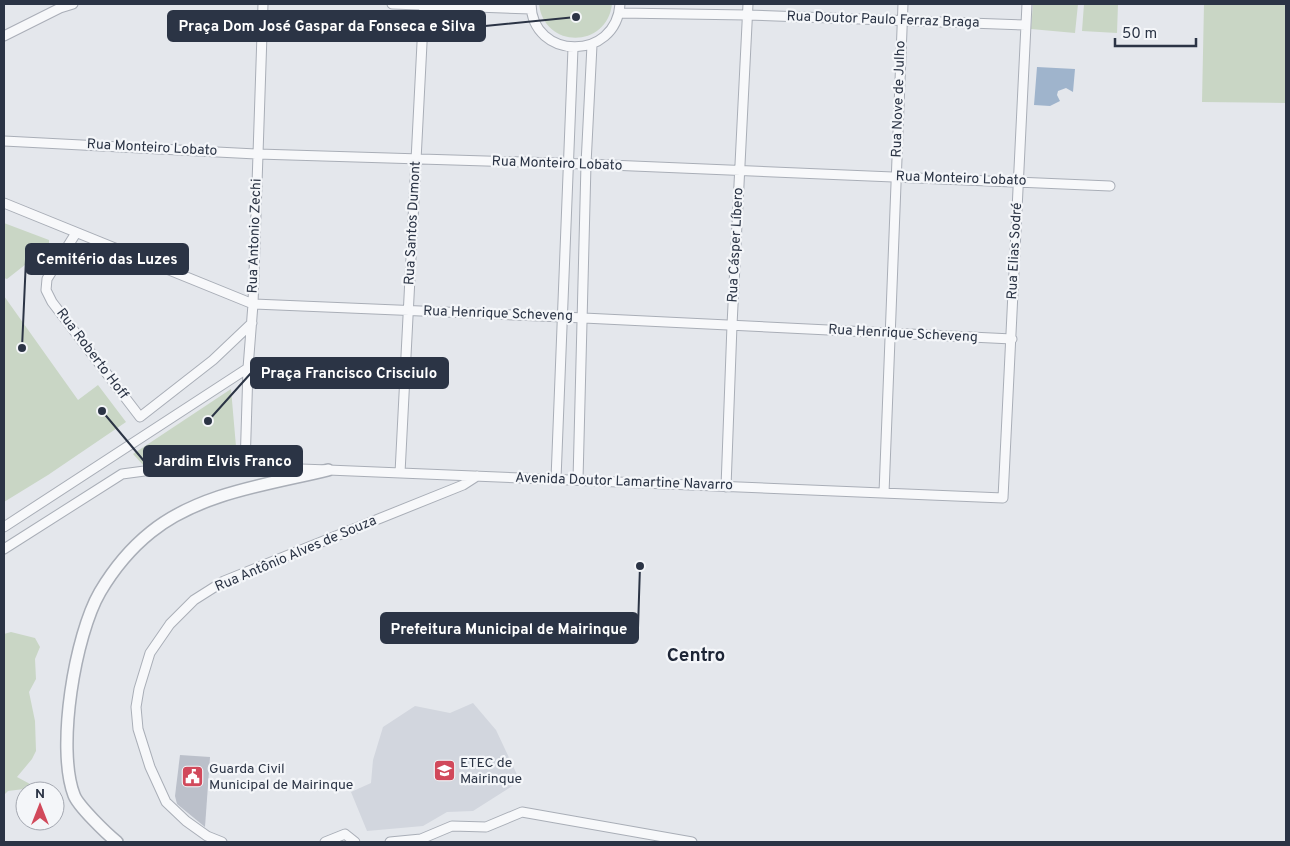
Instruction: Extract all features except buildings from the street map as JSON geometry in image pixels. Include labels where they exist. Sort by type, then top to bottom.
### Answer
[{"type":"street","points":[[4,36],[60,8],[73,4]]},
{"type":"street","name":"Rua Antonio Zechi","points":[[245,467],[248,368],[253,304],[263,4]]},
{"type":"street","points":[[392,4],[531,6],[536,23],[545,36],[558,44],[573,48],[592,45],[605,37],[614,26],[620,8]]},
{"type":"street","name":"Rua Santos Dumont","points":[[400,473],[424,4]]},
{"type":"street","name":"Rua Cásper Líbero","points":[[726,486],[748,4]]},
{"type":"street","name":"Rua Nove de Julho","points":[[884,493],[903,4]]},
{"type":"street","name":"Rua Elias Sodré","points":[[1004,498],[1026,4]]},
{"type":"street","name":"Rua Doutor Paulo Ferraz Braga","points":[[620,8],[747,16],[1026,25]]},
{"type":"street","points":[[578,480],[586,164],[592,45]]},
{"type":"street","points":[[556,480],[573,48]]},
{"type":"street","name":"Rua Monteiro Lobato","points":[[4,141],[258,154],[586,164],[1110,186]]},
{"type":"street","name":"Rua Henrique Scheveng","points":[[4,203],[253,304],[563,316],[1012,339]]},
{"type":"street","name":"Rua Roberto Hoff","points":[[76,233],[47,279],[46,290],[52,302],[140,417],[213,360],[252,323]]},
{"type":"street","points":[[4,527],[248,368]]},
{"type":"street","name":"Avenida Doutor Lamartine Navarro","points":[[4,549],[122,474],[152,470],[245,467],[1004,498]]},
{"type":"street","points":[[117,842],[104,832],[74,796],[67,761],[67,725],[76,662],[86,625],[100,592],[124,558],[151,532],[183,512],[215,498],[328,470]]},
{"type":"street","name":"Rua Antônio Alves de Souza","points":[[222,842],[207,836],[186,821],[166,802],[150,767],[138,729],[136,707],[139,688],[150,653],[170,624],[194,600],[224,581],[463,485],[477,476]]},
{"type":"street","points":[[390,842],[422,839],[452,826],[486,827],[522,812],[692,842]]},
{"type":"street","points":[[324,842],[345,834],[355,842]]},
{"type":"shaded area","name":"ETEC de Mairinque","points":[[473,703],[496,730],[520,781],[473,811],[447,812],[423,826],[367,831],[351,792],[371,783],[373,760],[383,727],[415,706],[450,713]]},
{"type":"green space","points":[[539,4],[612,4],[608,19],[599,29],[588,36],[576,38],[563,36],[552,29],[543,19]]},
{"type":"green space","points":[[1033,4],[1078,4],[1075,33],[1031,29]]},
{"type":"green space","points":[[1084,4],[1118,4],[1117,33],[1082,31]]},
{"type":"green space","points":[[1204,4],[1286,4],[1286,103],[1202,102]]},
{"type":"green space","points":[[4,223],[49,240],[49,246],[7,279],[4,278]]},
{"type":"green space","points":[[4,296],[78,400],[98,385],[126,422],[48,475],[4,502]]},
{"type":"green space","points":[[231,389],[237,458],[144,466],[133,454]]},
{"type":"green space","points":[[11,632],[35,638],[40,647],[35,659],[36,679],[29,692],[35,721],[36,751],[17,777],[24,781],[15,781],[15,790],[8,791],[4,795],[4,634]]},
{"type":"water","points":[[1037,67],[1075,69],[1073,92],[1066,88],[1058,91],[1057,95],[1060,101],[1050,106],[1034,105]]},
{"type":"place","name":"Praça Dom José Gaspar da Fonseca e Silva","points":[[576,17]]},
{"type":"place","name":"Cemitério das Luzes","points":[[22,348]]},
{"type":"place","name":"Jardim Elvis Franco","points":[[102,411]]},
{"type":"place","name":"Praça Francisco Crisciulo","points":[[208,421]]},
{"type":"place","name":"Prefeitura Municipal de Mairinque","points":[[640,566]]},
{"type":"place","name":"ETEC de Mairinque","points":[[444,771]]},
{"type":"place","name":"Guarda Civil Municipal de Mairinque","points":[[193,777]]},
{"type":"district","name":"Centro","points":[[696,656]]}]
